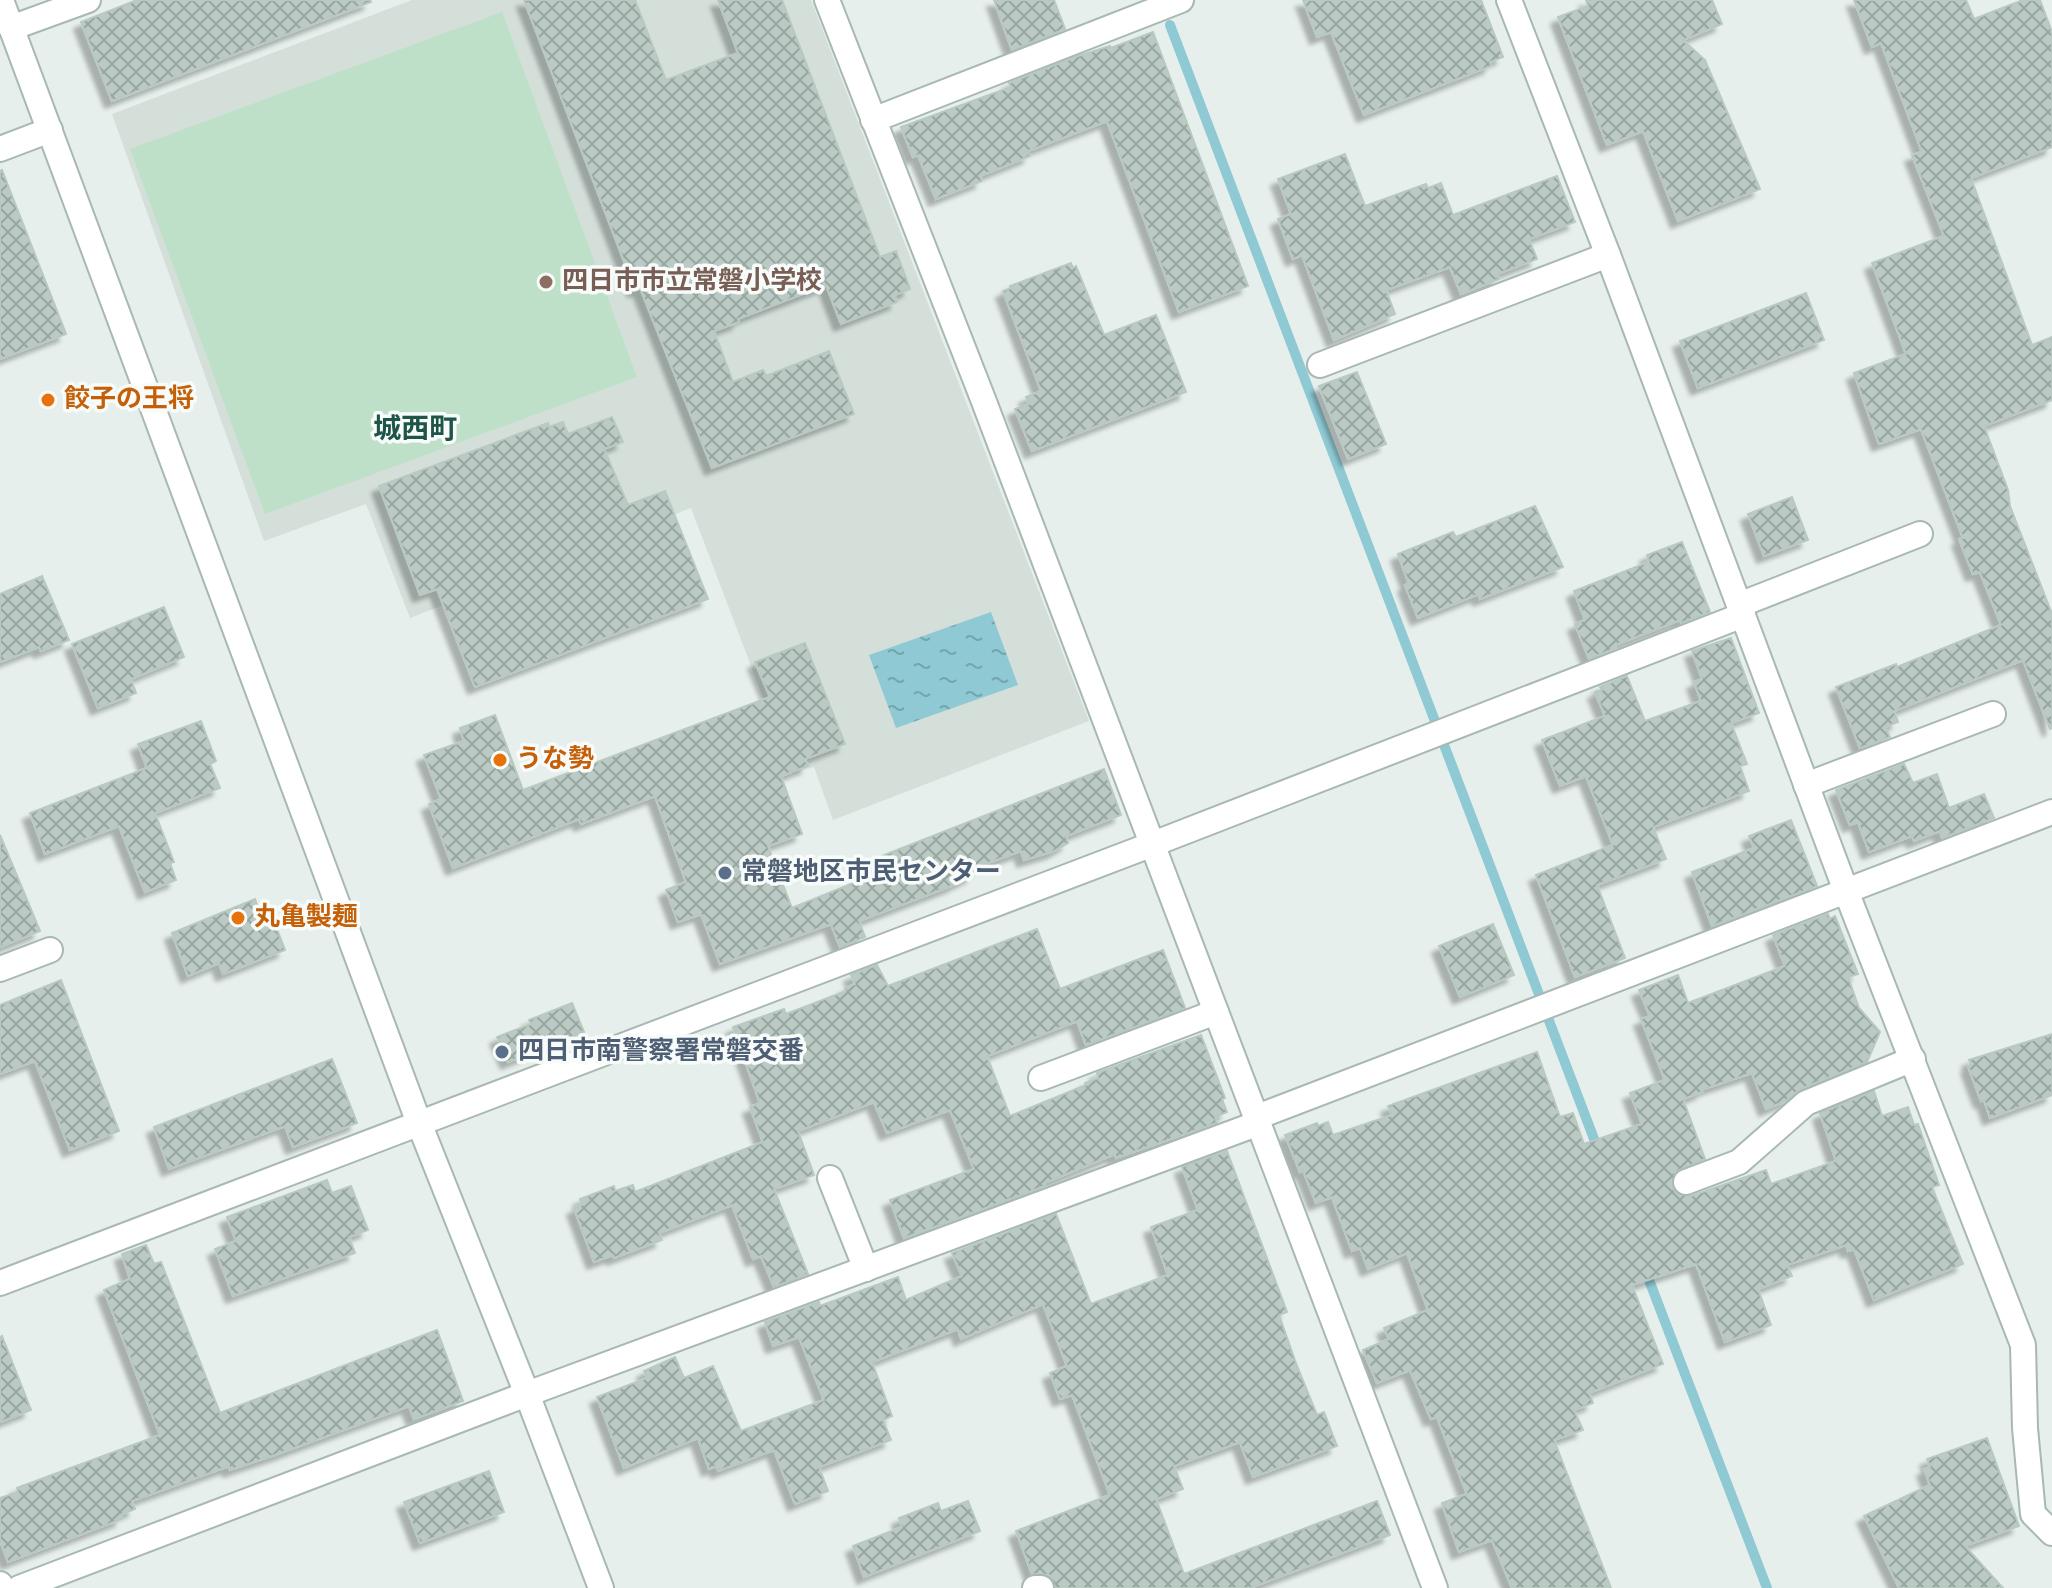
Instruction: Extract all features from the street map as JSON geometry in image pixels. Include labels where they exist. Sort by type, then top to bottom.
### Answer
[{"type":"street","points":[[1,0],[419,1123],[601,1588]]},
{"type":"street","points":[[11,28],[88,0]]},
{"type":"street","points":[[827,0],[1153,844],[1435,1588]]},
{"type":"street","points":[[873,120],[1181,0]]},
{"type":"street","points":[[1509,0],[1846,891],[2023,1345],[2025,1428],[2033,1514],[2052,1533]]},
{"type":"street","points":[[0,149],[50,130]]},
{"type":"street","points":[[1320,365],[1608,255]]},
{"type":"street","points":[[0,1283],[1452,728],[1920,534]]},
{"type":"street","points":[[1806,785],[1993,714]]},
{"type":"street","points":[[19,1588],[1258,1120],[2052,812]]},
{"type":"street","points":[[0,969],[50,950]]},
{"type":"street","points":[[1041,1078],[1216,1012]]},
{"type":"street","points":[[1686,1182],[1739,1162],[1806,1103],[1913,1059]]},
{"type":"street","points":[[830,1178],[866,1269]]},
{"type":"shaded area","name":"四日市市立常磐小学校","points":[[412,0],[811,0],[1089,721],[833,820],[814,767],[792,774],[691,508],[410,618],[366,504],[264,541],[112,114]]},
{"type":"green space","points":[[502,12],[637,377],[265,514],[130,149]]},
{"type":"water","points":[[991,612],[1018,685],[896,728],[869,655]]},
{"type":"building","points":[[137,0],[371,2],[112,101],[81,22]]},
{"type":"building","points":[[524,0],[635,0],[666,80],[738,53],[718,0],[782,0],[880,257],[896,251],[910,289],[895,295],[897,302],[841,324],[826,285],[714,331],[733,382],[763,370],[766,376],[829,351],[854,414],[712,468],[640,288],[635,290]]},
{"type":"building","points":[[994,0],[1054,0],[1065,29],[1012,50]]},
{"type":"building","points":[[1303,0],[1481,0],[1503,57],[1490,62],[1491,66],[1364,115],[1331,32],[1317,37]]},
{"type":"building","points":[[1586,0],[1712,0],[1722,24],[1683,40],[1705,60],[1760,189],[1678,221],[1643,131],[1607,145],[1558,17],[1588,6]]},
{"type":"building","points":[[1854,0],[1966,0],[1974,19],[2023,0],[2040,0],[2052,32],[2052,147],[1971,178],[2032,345],[2052,337],[2052,400],[1984,426],[2008,490],[2010,506],[2052,614],[2050,729],[2023,660],[1894,711],[1898,722],[1885,727],[1890,737],[1860,748],[1836,687],[1896,664],[1897,667],[2001,625],[1980,572],[1973,574],[1959,539],[1963,538],[1921,429],[1879,444],[1854,373],[1906,354],[1872,263],[1944,236],[1912,155],[1922,152],[1881,43],[1872,47]]},
{"type":"building","points":[[1153,32],[1248,286],[1179,312],[1107,121],[1028,151],[1030,156],[980,176],[982,181],[936,199],[918,155],[913,157],[901,127],[1011,87],[1009,83],[1075,57],[1111,48]]},
{"type":"building","points":[[1345,154],[1365,206],[1426,184],[1428,188],[1441,183],[1453,215],[1557,176],[1575,222],[1529,239],[1537,259],[1497,274],[1499,279],[1461,294],[1450,267],[1386,290],[1395,314],[1334,340],[1302,255],[1293,259],[1278,219],[1291,214],[1278,179]]},
{"type":"building","points":[[0,171],[66,334],[0,359]]},
{"type":"building","points":[[1071,263],[1073,268],[1076,266],[1104,335],[1156,315],[1186,392],[1032,451],[1015,409],[1029,404],[1026,397],[1041,391],[1003,291]]},
{"type":"building","points":[[1806,293],[1824,340],[1698,388],[1680,341]]},
{"type":"building","points":[[1357,372],[1386,444],[1348,459],[1319,386]]},
{"type":"building","points":[[612,417],[623,442],[604,449],[628,505],[665,491],[708,599],[475,687],[437,589],[420,595],[379,486],[548,423],[549,427],[563,422],[568,434]]},
{"type":"building","points":[[1792,497],[1808,540],[1764,556],[1748,514]]},
{"type":"building","points":[[1535,506],[1563,567],[1480,599],[1479,594],[1418,618],[1405,585],[1409,584],[1398,554],[1453,532],[1456,537]]},
{"type":"building","points":[[1682,542],[1710,612],[1615,645],[1616,648],[1589,659],[1575,624],[1585,620],[1574,591],[1649,562],[1647,555]]},
{"type":"building","points":[[42,576],[69,640],[41,651],[39,647],[0,662],[0,594]]},
{"type":"building","points":[[164,607],[184,657],[131,679],[136,693],[98,708],[72,644]]},
{"type":"building","points":[[1731,638],[1759,713],[1731,723],[1747,764],[1740,766],[1749,791],[1653,827],[1666,859],[1597,885],[1625,958],[1575,977],[1536,875],[1613,845],[1586,776],[1560,786],[1542,740],[1605,716],[1595,692],[1627,676],[1645,721],[1701,701],[1694,682],[1702,679],[1692,651]]},
{"type":"building","points":[[805,643],[845,744],[805,759],[808,766],[781,776],[802,834],[768,846],[792,908],[861,880],[856,866],[1104,769],[1121,815],[1066,836],[1068,843],[1054,851],[1024,860],[1021,851],[971,869],[973,875],[951,886],[859,921],[865,937],[840,947],[831,924],[720,964],[701,914],[678,922],[666,890],[686,882],[655,796],[581,824],[579,819],[453,868],[429,804],[441,799],[424,755],[464,741],[460,728],[495,715],[523,790],[770,697],[755,662]]},
{"type":"building","points":[[201,721],[216,761],[210,764],[220,788],[155,813],[174,862],[170,863],[176,880],[145,892],[119,826],[45,854],[30,813],[147,768],[138,744]]},
{"type":"building","points":[[1904,764],[1913,783],[1937,774],[1949,808],[1984,794],[1994,818],[1942,838],[1940,831],[1914,841],[1912,836],[1869,852],[1858,822],[1850,825],[1836,790]]},
{"type":"building","points":[[1791,820],[1817,886],[1712,926],[1692,872],[1754,848],[1749,836]]},
{"type":"building","points":[[0,835],[40,931],[0,947]]},
{"type":"building","points":[[255,899],[261,915],[270,911],[285,950],[223,974],[219,963],[188,976],[172,933]]},
{"type":"building","points":[[1828,914],[1830,919],[1835,916],[1858,974],[1848,977],[1859,1008],[1880,1032],[1867,1062],[1800,1089],[1786,1101],[1766,1109],[1752,1073],[1683,1099],[1705,1159],[1675,1172],[1672,1187],[1677,1194],[1691,1196],[1766,1170],[1771,1184],[1836,1161],[1820,1113],[1874,1091],[1882,1116],[1908,1107],[1914,1125],[1918,1124],[1939,1185],[1932,1187],[1963,1264],[1874,1300],[1854,1249],[1848,1251],[1846,1245],[1787,1265],[1792,1276],[1758,1289],[1771,1325],[1725,1342],[1696,1264],[1632,1285],[1663,1364],[1589,1393],[1593,1403],[1574,1410],[1583,1430],[1554,1440],[1611,1588],[1512,1588],[1492,1540],[1459,1552],[1442,1503],[1467,1494],[1437,1417],[1431,1419],[1410,1370],[1377,1383],[1363,1350],[1389,1339],[1384,1328],[1428,1310],[1407,1253],[1368,1269],[1360,1248],[1352,1251],[1332,1197],[1316,1203],[1285,1135],[1328,1122],[1333,1135],[1392,1115],[1388,1106],[1537,1052],[1560,1117],[1573,1113],[1584,1144],[1642,1124],[1630,1093],[1665,1080],[1641,1019],[1650,1016],[1639,990],[1678,975],[1688,1003],[1785,966],[1773,935]]},
{"type":"building","points":[[1493,924],[1514,975],[1460,997],[1439,946]]},
{"type":"building","points":[[1037,929],[1060,989],[1163,950],[1185,1008],[1086,1045],[1077,1021],[987,1056],[1010,1116],[1086,1085],[1098,1078],[1097,1073],[1201,1035],[1225,1098],[1222,1099],[1227,1112],[1215,1117],[1217,1123],[1116,1158],[1115,1154],[1044,1183],[1045,1186],[904,1238],[890,1200],[974,1169],[950,1110],[887,1133],[874,1102],[798,1131],[814,1175],[774,1189],[808,1274],[774,1287],[761,1256],[753,1259],[732,1205],[659,1233],[662,1240],[594,1262],[574,1208],[582,1205],[580,1199],[614,1186],[615,1191],[633,1185],[635,1192],[763,1142],[750,1107],[760,1103],[733,1027],[784,1009],[786,1014],[846,991],[845,988],[855,984],[851,975],[877,965],[888,986]]},
{"type":"building","points":[[61,980],[119,1131],[70,1150],[35,1061],[0,1074],[0,1005]]},
{"type":"building","points":[[572,1003],[584,1032],[508,1062],[497,1037]]},
{"type":"building","points":[[2052,1034],[2052,1095],[1990,1118],[1968,1066],[1971,1065],[1969,1060]]},
{"type":"building","points":[[332,1059],[357,1123],[293,1147],[285,1126],[169,1169],[154,1127]]},
{"type":"building","points":[[1227,1151],[1287,1312],[1279,1315],[1297,1366],[1317,1415],[1324,1412],[1337,1446],[1253,1477],[1240,1442],[1174,1466],[1183,1489],[1156,1499],[1184,1574],[1377,1501],[1390,1535],[1250,1588],[1056,1588],[1049,1575],[1032,1574],[1016,1531],[1110,1495],[1072,1395],[1060,1399],[1050,1373],[1067,1366],[1043,1304],[961,1339],[958,1329],[872,1362],[892,1416],[883,1420],[891,1440],[819,1467],[828,1491],[795,1504],[774,1450],[718,1471],[716,1466],[709,1469],[698,1438],[624,1468],[597,1397],[647,1378],[644,1371],[675,1357],[684,1378],[713,1366],[741,1431],[824,1400],[799,1337],[773,1346],[765,1322],[819,1302],[820,1306],[898,1277],[906,1300],[962,1276],[952,1253],[1056,1214],[1091,1304],[1168,1275],[1151,1227],[1198,1210],[1182,1167]]},
{"type":"building","points":[[327,1180],[332,1193],[351,1186],[368,1230],[349,1237],[355,1253],[233,1296],[215,1249],[236,1241],[227,1217]]},
{"type":"building","points":[[146,1245],[154,1264],[161,1262],[220,1413],[437,1330],[463,1401],[414,1419],[409,1406],[230,1470],[229,1466],[132,1501],[135,1509],[120,1515],[122,1519],[8,1562],[0,1540],[0,1498],[18,1492],[17,1488],[160,1435],[104,1290],[130,1279],[122,1254]]},
{"type":"building","points":[[0,1337],[31,1410],[0,1422]]},
{"type":"building","points":[[1987,1438],[2019,1526],[1965,1546],[2003,1588],[1899,1588],[1864,1516],[1930,1485],[1924,1469],[1930,1467],[1927,1459]]},
{"type":"building","points":[[489,1471],[504,1512],[420,1543],[404,1502]]},
{"type":"building","points":[[968,1501],[980,1531],[864,1577],[853,1546],[902,1527],[899,1518],[938,1503],[941,1511]]},
{"type":"waterway","points":[[1170,25],[1599,1152]]},
{"type":"waterway","points":[[1644,1267],[1767,1588]]},
{"type":"place","name":"四日市市立常磐小学校","points":[[546,282]]},
{"type":"place","name":"餃子の王将","points":[[48,400]]},
{"type":"place","name":"うな勢","points":[[500,760]]},
{"type":"place","name":"常磐地区市民センター","points":[[725,873]]},
{"type":"place","name":"丸亀製麺","points":[[238,918]]},
{"type":"place","name":"四日市南警察署常磐交番","points":[[502,1052]]},
{"type":"district","name":"城西町","points":[[415,431]]}]
